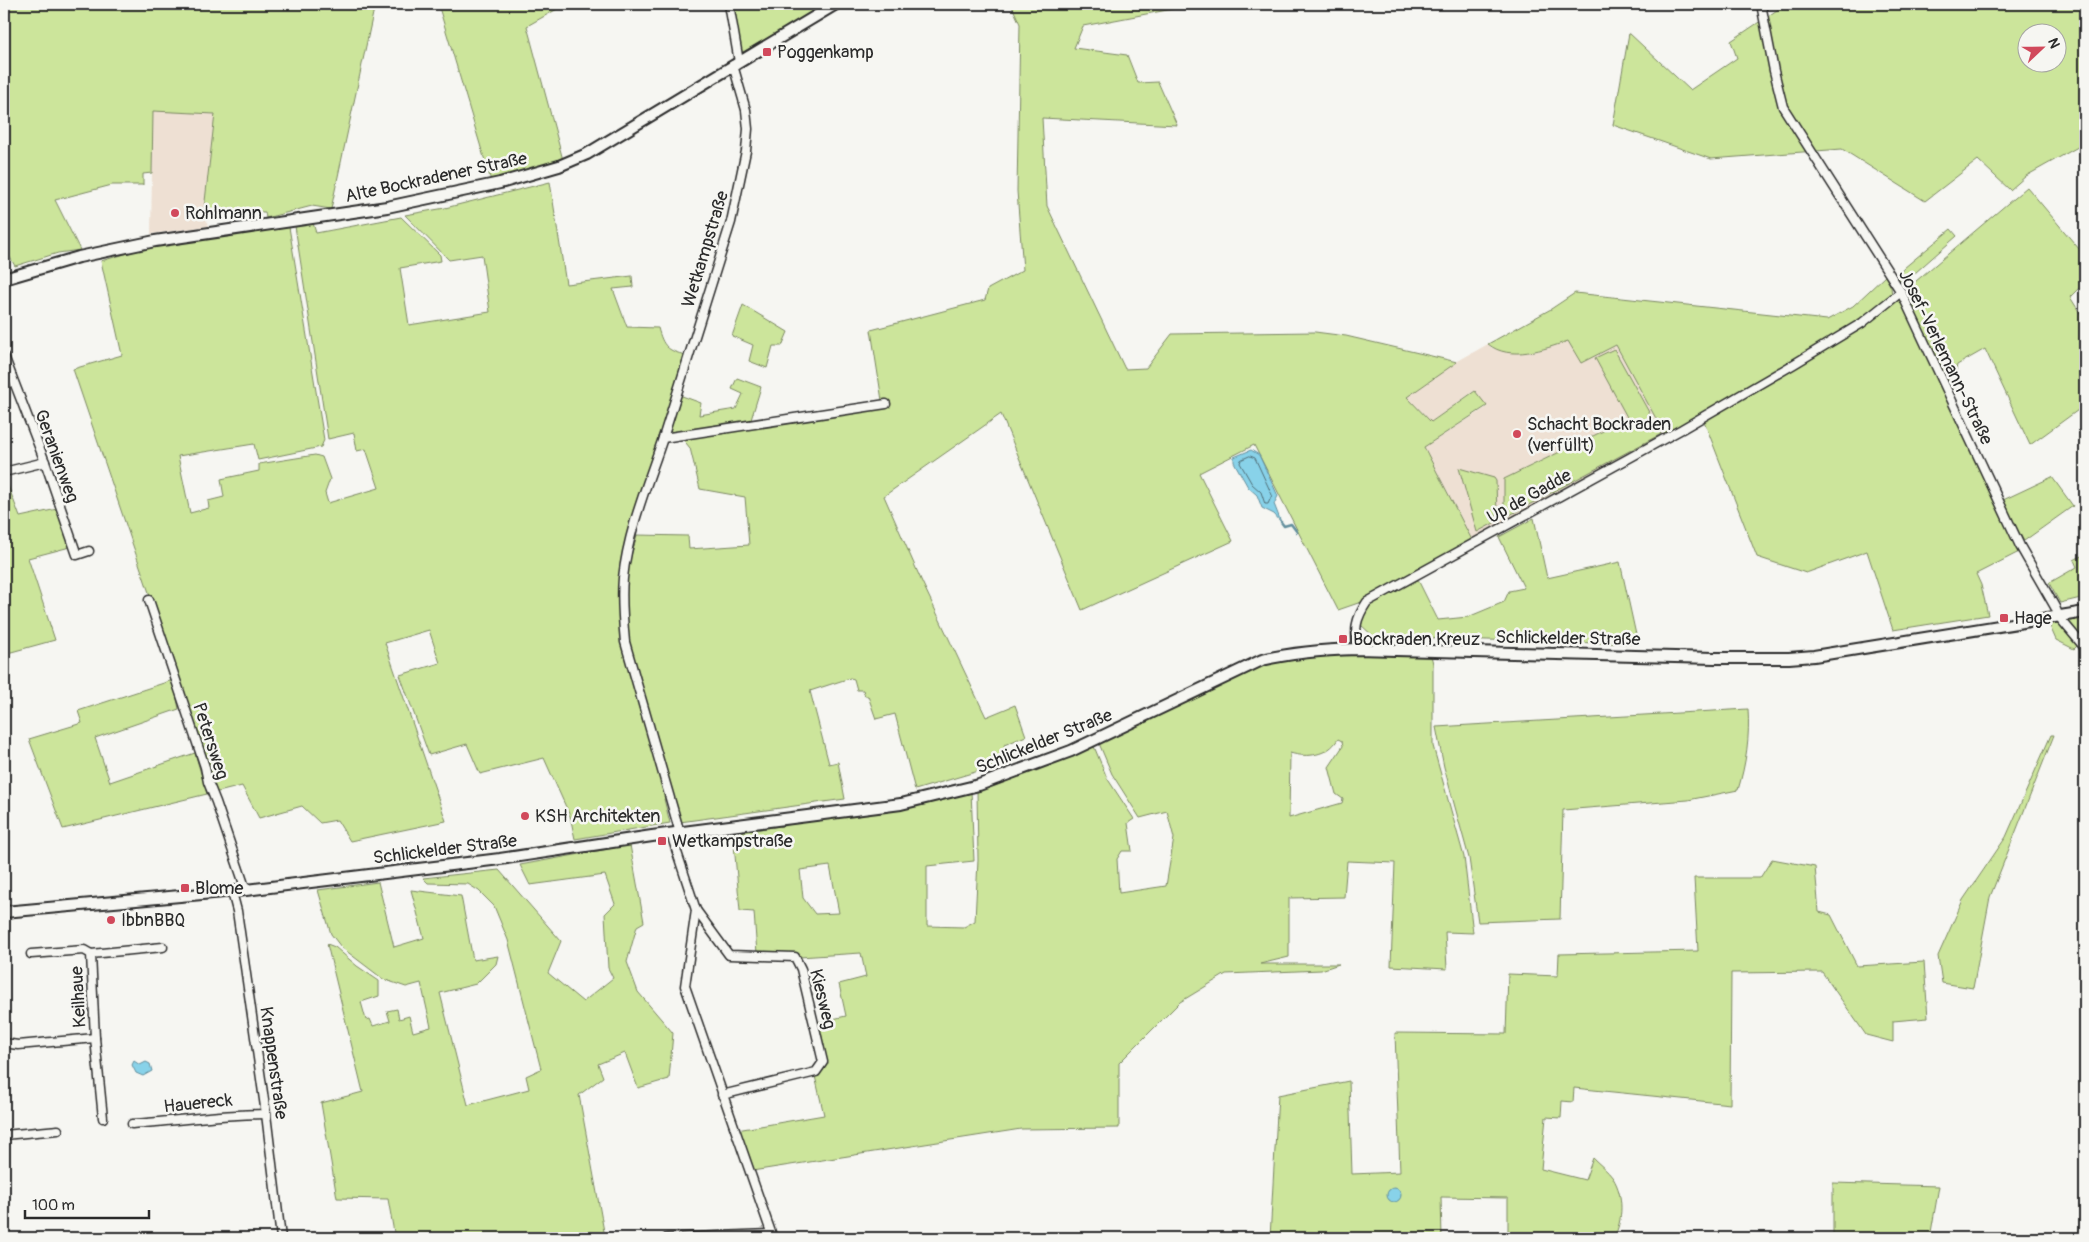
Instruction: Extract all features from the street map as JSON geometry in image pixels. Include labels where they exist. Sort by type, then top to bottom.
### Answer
[{"type":"main road","name":"Alte Bockradener Straße","points":[[4,279],[79,257],[149,242],[387,207],[500,183],[542,171],[587,154],[836,4]]},
{"type":"main road","name":"Schlickelder Straße","points":[[4,912],[232,892],[500,859],[901,804],[979,785],[1071,751],[1262,660],[1283,654],[1357,649],[1714,658],[1790,658],[1814,656],[2085,612]]},
{"type":"street","points":[[729,4],[736,64]]},
{"type":"street","name":"Josef-Verlemann-Straße","points":[[1761,4],[1783,107],[1901,292],[2020,546],[2056,606],[2059,617],[2085,648]]},
{"type":"street","name":"Wetkampstraße","points":[[676,834],[625,642],[622,611],[623,576],[635,522],[731,222],[746,151],[748,129],[736,64]]},
{"type":"street","name":"Up de Gadde","points":[[1357,649],[1355,629],[1359,615],[1367,602],[1682,429],[1803,359],[1862,323],[1901,292]]},
{"type":"street","name":"Geranienweg","points":[[4,356],[45,462],[77,555],[89,551]]},
{"type":"street","points":[[4,382],[13,380]]},
{"type":"street","points":[[663,438],[886,404]]},
{"type":"street","points":[[4,472],[45,462]]},
{"type":"street","name":"Petersweg","points":[[149,600],[205,767],[208,782],[246,890]]},
{"type":"street","name":"Kiesweg","points":[[676,834],[696,910],[729,955],[795,957],[801,969],[823,1062],[816,1072],[722,1095]]},
{"type":"street","name":"Knappenstraße","points":[[232,892],[237,911],[266,1114],[280,1238]]},
{"type":"street","name":"Kiesweg","points":[[696,910],[685,986],[772,1236]]},
{"type":"street","name":"Keilhaue","points":[[30,954],[84,950],[90,954],[163,947]]},
{"type":"street","name":"Keilhaue","points":[[90,954],[95,1038],[103,1118]]},
{"type":"street","name":"Keilhaue","points":[[4,1043],[18,1045],[95,1038]]},
{"type":"street","name":"Hauereck","points":[[132,1124],[230,1114],[266,1114]]},
{"type":"street","points":[[4,1135],[58,1130]]},
{"type":"street","points":[[667,1238],[772,1236]]},
{"type":"shaded area","points":[[153,110],[215,114],[204,210],[208,226],[151,234]]},
{"type":"shaded area","points":[[1568,341],[1581,363],[1616,345],[1665,435],[1565,488],[1473,542],[1424,447],[1487,407],[1474,391],[1431,422],[1407,397],[1456,362],[1488,344],[1492,348],[1521,353],[1533,352]],"holes":[[[1628,419],[1504,513],[1505,479]]]},
{"type":"green space","points":[[4,4],[375,4],[331,209],[312,206],[266,218],[265,212],[204,210],[215,114],[153,111],[152,173],[143,174],[143,185],[112,185],[55,200],[80,250],[58,253],[15,266],[4,247]]},
{"type":"green space","points":[[438,4],[566,4],[527,26],[563,160],[491,181]]},
{"type":"green space","points":[[733,4],[827,4],[741,53]]},
{"type":"green space","points":[[1011,4],[1199,4],[1083,26],[1074,48],[1127,55],[1138,83],[1158,82],[1177,125],[1042,118],[1047,206],[1125,369],[1146,368],[1172,334],[1315,332],[1346,336],[1457,362],[1407,397],[1431,422],[1475,391],[1487,406],[1424,447],[1473,542],[1367,600],[1338,610],[1254,445],[1199,473],[1233,541],[1082,610],[1001,414],[884,496],[922,582],[986,717],[1015,705],[1026,736],[1004,745],[1013,764],[1002,764],[915,790],[895,714],[876,719],[868,696],[865,696],[863,690],[857,690],[854,679],[850,678],[810,691],[829,764],[838,762],[845,799],[680,822],[628,643],[624,612],[625,577],[637,535],[688,536],[689,549],[749,545],[745,497],[700,489],[690,448],[682,438],[883,407],[871,330],[985,300],[988,289],[1023,270],[1017,191],[1020,24]]},
{"type":"green space","points":[[1786,4],[2085,4],[2085,143],[2026,176],[2010,190],[1978,160],[1925,201],[1842,149],[1711,159],[1613,125],[1629,33],[1690,90],[1737,58],[1731,41]]},
{"type":"green space","points":[[550,182],[566,284],[632,276],[633,287],[613,289],[627,327],[658,328],[667,347],[674,352],[686,355],[674,393],[701,403],[699,415],[736,409],[743,394],[732,389],[737,378],[761,387],[750,423],[672,434],[663,431],[629,524],[619,577],[618,596],[624,645],[668,798],[664,799],[670,823],[575,839],[570,816],[544,758],[480,774],[467,744],[429,755],[400,675],[440,663],[429,630],[385,643],[446,821],[350,841],[337,820],[320,823],[302,806],[259,818],[242,786],[214,793],[178,678],[73,369],[122,355],[101,261],[156,245],[289,227],[324,440],[321,447],[258,460],[254,444],[178,456],[190,513],[209,508],[208,501],[224,497],[221,479],[259,471],[259,464],[315,455],[322,457],[330,479],[325,493],[328,503],[379,488],[366,449],[357,451],[354,433],[328,439],[295,226],[313,223],[316,233],[401,217],[440,255],[441,261],[400,268],[409,325],[490,312],[482,255],[449,260],[405,215],[445,208]]},
{"type":"green space","points":[[2027,187],[2085,256],[2085,282],[2070,297],[2085,321],[2085,405],[2030,445],[1985,349],[1957,365],[1951,395],[1904,296],[1909,287]]},
{"type":"green space","points":[[1951,229],[1957,236],[1907,280],[1902,282],[1899,274],[1904,268]]},
{"type":"green space","points":[[1885,276],[1891,287],[1892,296],[1861,321],[1665,435],[1616,345],[1581,363],[1568,341],[1538,350],[1517,353],[1497,349],[1488,344],[1551,309],[1575,293],[1827,320],[1853,306]]},
{"type":"green space","points":[[1900,297],[2019,552],[1976,574],[1981,585],[1988,615],[1893,630],[1867,551],[1806,573],[1757,557],[1704,421]]},
{"type":"green space","points":[[743,305],[788,332],[782,346],[773,346],[767,368],[749,361],[753,345],[732,336]]},
{"type":"green space","points":[[1614,349],[1661,434],[1506,517],[1504,513],[1504,479],[1628,419],[1595,358]]},
{"type":"green space","points":[[1459,468],[1494,478],[1496,481],[1497,516],[1494,523],[1477,532]]},
{"type":"green space","points":[[4,475],[20,517],[57,509],[70,547],[28,558],[55,640],[4,654]]},
{"type":"green space","points":[[2052,477],[2073,506],[2024,541],[2001,501]]},
{"type":"green space","points":[[1534,518],[1547,578],[1620,562],[1638,644],[1374,637],[1360,624],[1369,604],[1418,580],[1438,620],[1468,617],[1504,602],[1509,591],[1524,588],[1499,537]]},
{"type":"green space","points":[[2085,554],[2085,597],[2060,603],[2049,583],[2077,567],[2074,560]]},
{"type":"green space","points":[[2085,616],[2085,647],[2078,645],[2074,649],[2056,640],[2049,624]]},
{"type":"green space","points":[[1310,654],[1431,655],[1433,664],[1433,746],[1464,857],[1473,933],[1445,932],[1447,969],[1391,966],[1395,863],[1347,861],[1344,897],[1289,898],[1289,957],[1260,964],[1339,964],[1321,970],[1226,974],[1180,1002],[1119,1063],[1119,1128],[1021,1129],[752,1171],[737,1130],[824,1115],[815,1076],[820,1074],[827,1063],[819,1022],[846,1016],[839,984],[866,977],[861,953],[799,957],[757,954],[754,912],[740,911],[733,833],[901,808],[971,791],[974,861],[927,866],[927,926],[964,927],[975,921],[978,860],[977,790],[1093,744],[1107,778],[1134,819],[1128,823],[1132,851],[1122,851],[1117,859],[1119,893],[1166,886],[1174,838],[1167,811],[1140,818],[1112,774],[1098,741],[1263,664]],"holes":[[[1338,739],[1342,741],[1343,746],[1329,767],[1336,794],[1343,799],[1342,803],[1289,818],[1290,753],[1297,755],[1317,754],[1329,749]],[[830,866],[839,913],[815,914],[803,898],[800,870]]]},
{"type":"green space","points":[[173,680],[179,709],[95,738],[110,782],[195,753],[207,794],[63,829],[29,739],[82,723],[78,711]]},
{"type":"green space","points":[[1748,709],[1747,750],[1738,790],[1688,800],[1563,810],[1560,919],[1478,922],[1469,858],[1444,767],[1436,727]]},
{"type":"green space","points":[[2051,735],[2054,735],[1990,897],[1973,988],[1942,983],[1938,956],[1963,900],[2006,837]]},
{"type":"green space","points":[[630,845],[644,922],[637,926],[627,962],[638,992],[673,1033],[669,1079],[638,1088],[625,1053],[598,1064],[603,1077],[579,1095],[605,1237],[395,1238],[388,1199],[337,1198],[321,1103],[363,1092],[327,944],[335,947],[357,966],[379,981],[379,996],[361,1002],[366,1020],[370,1019],[373,1026],[390,1021],[387,1011],[397,1009],[399,1019],[409,1016],[413,1032],[431,1027],[421,983],[406,987],[383,979],[341,947],[331,934],[318,890],[378,882],[394,947],[424,938],[411,890],[461,896],[473,960],[498,956],[496,964],[476,984],[440,993],[468,1105],[529,1089],[526,1076],[541,1069],[508,940],[494,906],[479,891],[468,884],[428,883],[423,878],[499,870],[561,941],[548,973],[583,1002],[613,978],[608,968],[605,914],[615,904],[605,875],[530,885],[520,865]]},
{"type":"green space","points":[[1772,859],[1815,867],[1819,912],[1831,915],[1857,966],[1924,962],[1928,1018],[1893,1021],[1893,1042],[1866,1035],[1822,972],[1731,973],[1730,1104],[1574,1088],[1573,1102],[1562,1101],[1561,1118],[1546,1117],[1541,1169],[1585,1180],[1593,1158],[1613,1178],[1619,1192],[1621,1215],[1614,1238],[1508,1238],[1508,1198],[1441,1197],[1442,1238],[1407,1238],[1406,1235],[1354,1238],[1353,1235],[1333,1238],[1270,1238],[1278,1095],[1349,1081],[1352,1174],[1400,1172],[1395,1033],[1506,1034],[1508,974],[1558,976],[1559,954],[1698,951],[1694,878],[1760,878]]},
{"type":"green space","points":[[1833,1183],[1939,1186],[1930,1238],[1833,1238]]},
{"type":"water","points":[[1251,450],[1259,455],[1278,496],[1274,504],[1281,522],[1274,514],[1262,508],[1257,495],[1248,487],[1234,462],[1234,457]]},
{"type":"water","points":[[134,1061],[140,1065],[146,1062],[150,1064],[152,1071],[143,1076],[136,1073],[132,1065]]},
{"type":"water","points":[[1391,1188],[1397,1188],[1401,1195],[1397,1202],[1391,1202],[1387,1198],[1387,1192]]},
{"type":"waterway","points":[[1281,522],[1284,526],[1291,524],[1297,532]]},
{"type":"place","name":"Poggenkamp","points":[[767,52]]},
{"type":"place","name":"Rohlmann","points":[[175,213]]},
{"type":"place","name":"Schacht Bockraden (verfüllt)","points":[[1517,434]]},
{"type":"place","name":"Hage","points":[[2004,618]]},
{"type":"place","name":"Bockraden Kreuz","points":[[1343,639]]},
{"type":"place","name":"KSH Architekten","points":[[525,816]]},
{"type":"place","name":"Wetkampstraße","points":[[662,841]]},
{"type":"place","name":"Blome","points":[[185,888]]},
{"type":"place","name":"IbbnBBQ","points":[[111,920]]}]
